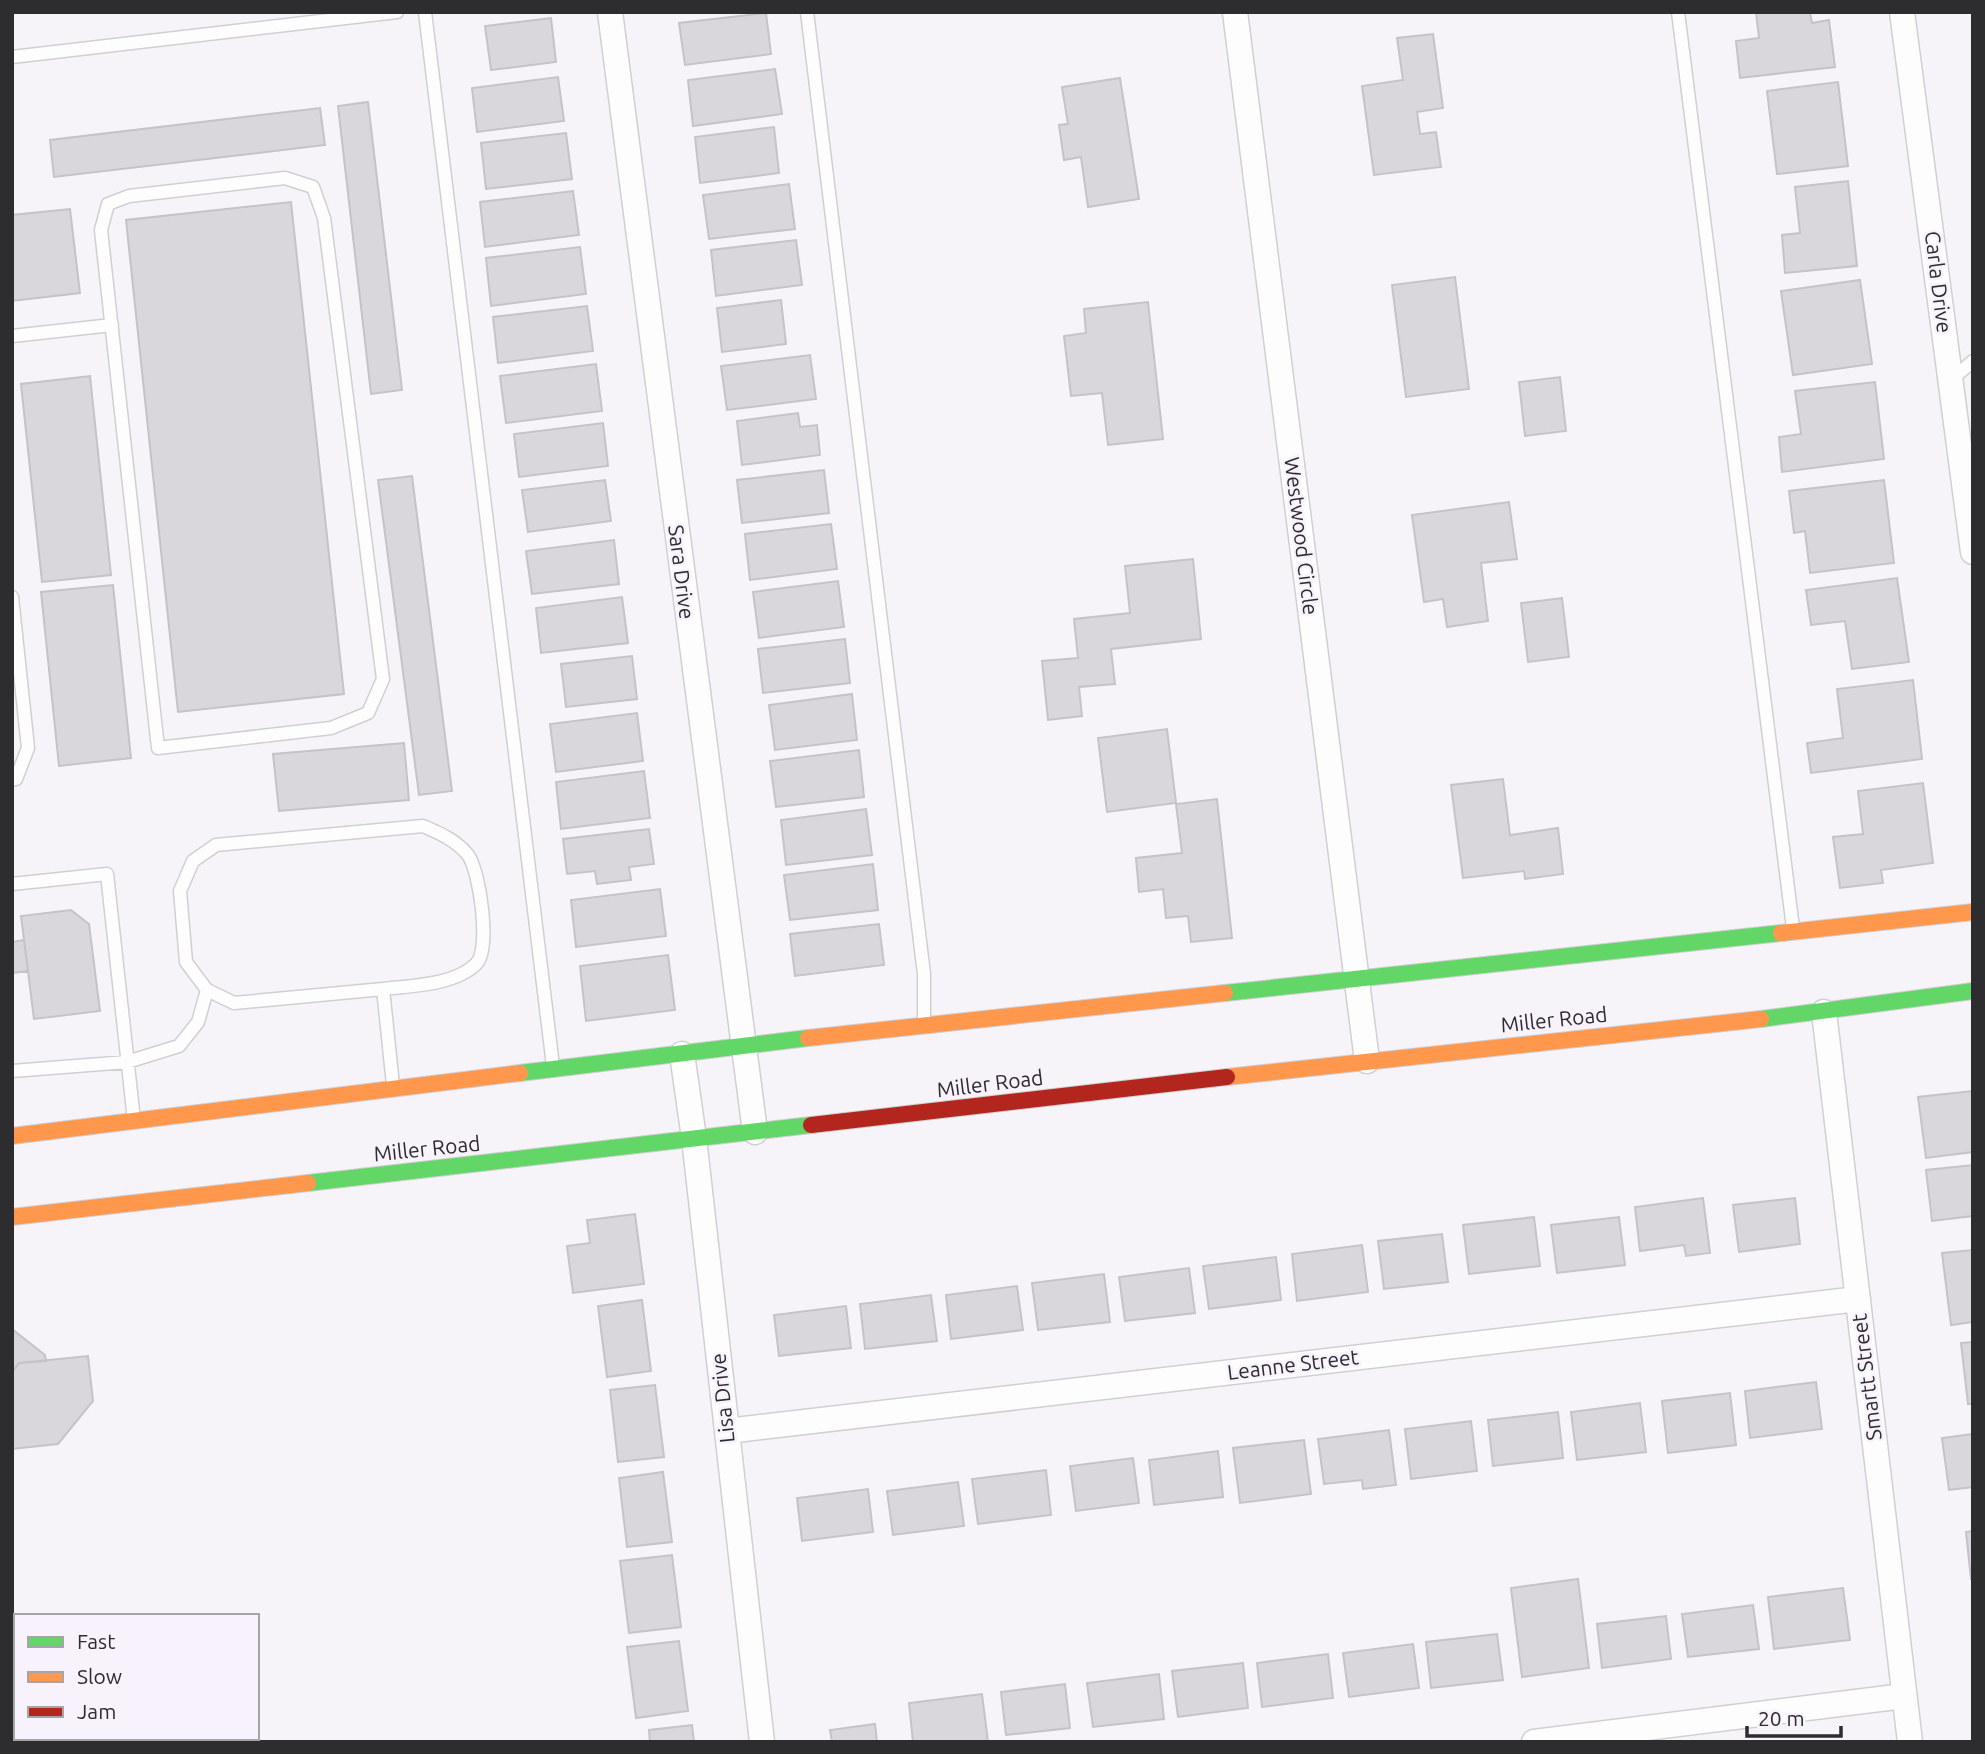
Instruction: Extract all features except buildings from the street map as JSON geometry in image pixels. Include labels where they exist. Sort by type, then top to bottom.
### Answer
[{"type":"main road","points":[[12,1136],[742,1045],[1973,912]]},
{"type":"main road","name":"Miller Road","points":[[12,1217],[1367,1060],[1824,1012],[1973,991]]},
{"type":"street","name":"Sara Drive","points":[[610,12],[755,1132]]},
{"type":"street","name":"Westwood Circle","points":[[1235,12],[1367,1060]]},
{"type":"street","name":"Carla Drive","points":[[1902,12],[1973,552]]},
{"type":"street","name":"Smartt Street","points":[[1824,1012],[1910,1742]]},
{"type":"street","name":"Lisa Drive","points":[[682,1054],[694,1138],[762,1742]]},
{"type":"street","name":"Leanne Street","points":[[727,1431],[1858,1299]]},
{"type":"street","points":[[1534,1742],[1905,1696]]},
{"type":"lane","points":[[12,57],[397,12]]},
{"type":"lane","points":[[425,12],[553,1069]]},
{"type":"lane","points":[[807,12],[924,974],[923,1026]]},
{"type":"lane","points":[[1678,12],[1793,932]]},
{"type":"lane","points":[[285,178],[313,187],[324,218],[383,679],[368,713],[331,729],[158,748],[112,325],[101,230],[108,204],[129,196],[285,178]]},
{"type":"lane","points":[[12,337],[112,325]]},
{"type":"lane","points":[[1951,380],[1973,361]]},
{"type":"lane","points":[[12,597],[28,748],[16,779],[12,780]]},
{"type":"lane","points":[[423,826],[448,837],[469,856],[478,879],[484,948],[477,964],[444,982],[383,989],[234,1003],[206,990],[186,962],[180,891],[193,861],[216,845],[423,826]]},
{"type":"lane","points":[[12,884],[107,874],[134,1120]]},
{"type":"lane","points":[[383,989],[393,1088]]},
{"type":"lane","points":[[12,1071],[127,1062],[178,1046],[198,1022],[206,990]]},
{"type":"traffic: fast","points":[[1225,993],[1781,933]]},
{"type":"traffic: fast","points":[[1761,1019],[1973,991]]},
{"type":"traffic: fast","points":[[520,1073],[808,1038]]},
{"type":"traffic: fast","points":[[308,1183],[811,1125]]},
{"type":"traffic: slow","points":[[1781,933],[1973,912]]},
{"type":"traffic: slow","points":[[808,1038],[1225,993]]},
{"type":"traffic: slow","points":[[1227,1077],[1761,1019]]},
{"type":"traffic: slow","points":[[12,1136],[520,1073]]},
{"type":"traffic: slow","points":[[12,1217],[308,1183]]},
{"type":"traffic: jam","points":[[811,1125],[1227,1077]]}]
